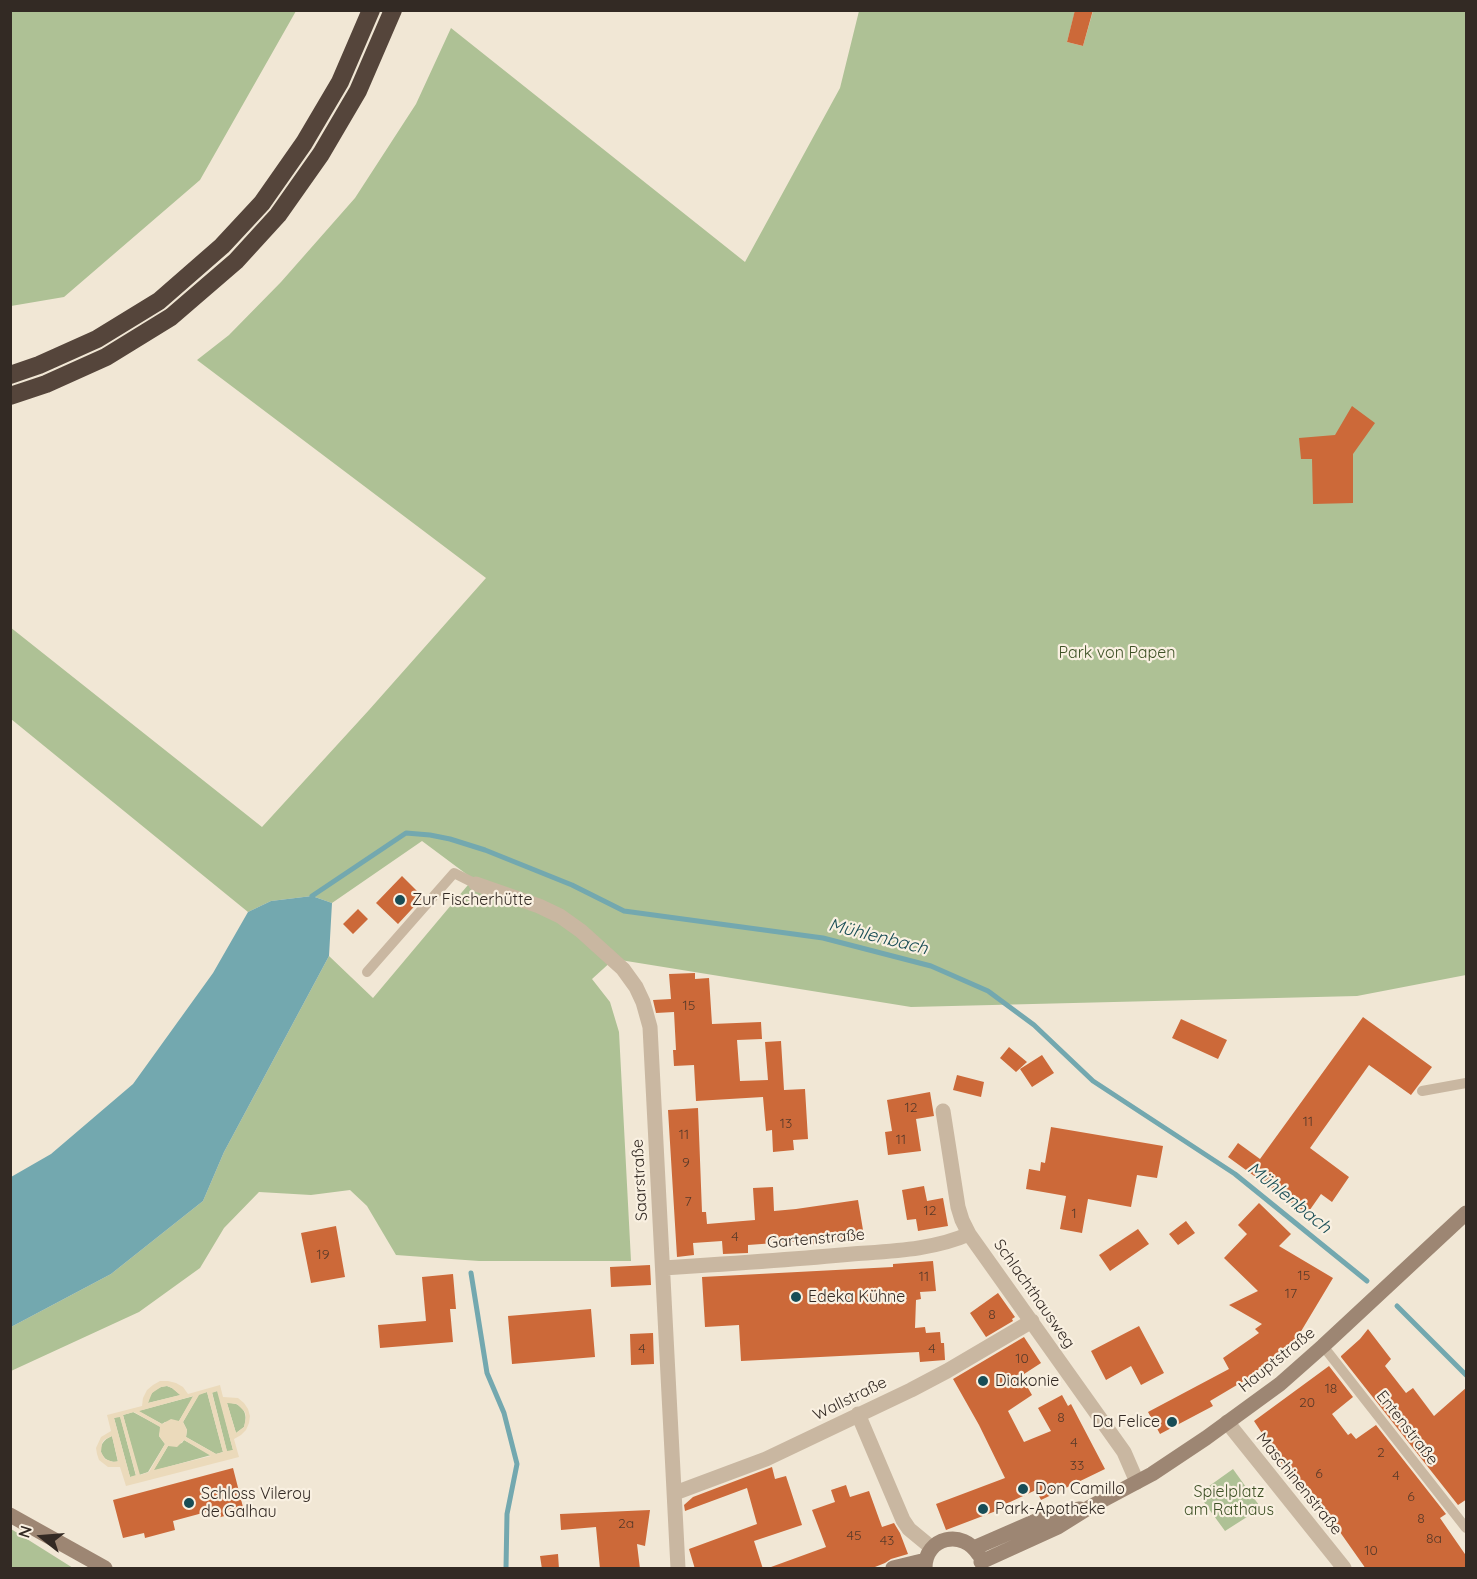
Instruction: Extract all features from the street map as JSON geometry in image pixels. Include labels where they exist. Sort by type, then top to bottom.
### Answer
[{"type":"highway","points":[[10,375],[39,365],[97,339],[159,300],[222,246],[262,202],[304,143],[340,82],[371,10]]},
{"type":"highway","points":[[10,396],[46,384],[106,357],[171,317],[236,261],[278,215],[321,154],[358,91],[393,10]]},
{"type":"main road","name":"Hauptstraße","points":[[978,1560],[1052,1514],[1090,1507],[1175,1459],[1280,1384],[1467,1213]]},
{"type":"main road","points":[[10,1515],[105,1569]]},
{"type":"main road","points":[[892,1569],[928,1559],[944,1540],[950,1539],[963,1540],[978,1560]]},
{"type":"street","name":"Saarstraße","points":[[476,884],[539,906],[560,916],[603,949],[623,969],[643,1002],[650,1027],[678,1569]]},
{"type":"street","name":"Schlachthausweg","points":[[943,1111],[958,1207],[969,1234],[1124,1452],[1137,1482]]},
{"type":"street","name":"Gartenstraße","points":[[663,1268],[897,1250],[946,1242],[969,1234]]},
{"type":"street","name":"Wallstraße","points":[[675,1493],[766,1460],[947,1371],[1032,1321]]},
{"type":"street","points":[[858,1414],[903,1520],[928,1559]]},
{"type":"street","name":"Maschinenstraße","points":[[1227,1422],[1344,1569]]},
{"type":"lane","points":[[367,972],[454,873],[476,884]]},
{"type":"lane","points":[[1422,1091],[1467,1083]]},
{"type":"lane","name":"Entenstraße","points":[[1323,1346],[1467,1528]]},
{"type":"green space","points":[[11,10],[296,11],[200,180],[64,297],[11,306]]},
{"type":"green space","name":"Park von Papen","points":[[859,11],[1075,11],[1067,42],[1083,46],[1093,11],[1466,11],[1466,975],[1357,996],[911,1007],[614,959],[592,979],[610,1002],[619,1032],[631,1261],[479,1261],[396,1255],[367,1206],[350,1190],[311,1195],[259,1192],[224,1228],[200,1268],[139,1312],[11,1371],[11,1327],[111,1274],[203,1201],[224,1152],[329,956],[373,998],[473,879],[422,841],[332,903],[312,896],[271,901],[248,912],[11,719],[10,627],[262,827],[486,578],[197,360],[229,335],[281,282],[355,198],[416,104],[451,28],[745,262],[840,88]]},
{"type":"green space","points":[[167,1386],[181,1395],[148,1403],[154,1391]]},
{"type":"green space","points":[[218,1391],[233,1450],[227,1452],[212,1392]]},
{"type":"green space","points":[[207,1392],[223,1452],[216,1454],[186,1437],[187,1430],[183,1422],[199,1394]]},
{"type":"green space","points":[[194,1396],[179,1421],[162,1424],[138,1411]]},
{"type":"green space","points":[[227,1403],[237,1404],[245,1413],[244,1427],[236,1433]]},
{"type":"green space","points":[[133,1412],[161,1427],[159,1436],[165,1444],[148,1472],[139,1475],[123,1415]]},
{"type":"green space","points":[[120,1416],[136,1476],[130,1477],[114,1418]]},
{"type":"green space","points":[[112,1436],[118,1462],[107,1459],[101,1452],[103,1443]]},
{"type":"green space","points":[[184,1440],[211,1455],[153,1471],[168,1446],[182,1443]]},
{"type":"green space","name":"Spielplatz am Rathaus","points":[[1233,1469],[1261,1508],[1225,1531],[1198,1494]]},
{"type":"green space","points":[[11,1529],[73,1568],[11,1568]]},
{"type":"shaded area","points":[[160,1381],[176,1383],[188,1394],[220,1385],[223,1397],[238,1398],[244,1403],[250,1416],[246,1430],[234,1439],[239,1457],[126,1486],[120,1467],[108,1467],[99,1460],[96,1448],[101,1437],[111,1431],[107,1415],[142,1406],[147,1390]],"holes":[[[167,1386],[180,1395],[148,1403],[152,1393]],[[217,1391],[233,1450],[227,1451],[212,1393]],[[207,1392],[223,1452],[216,1454],[186,1437],[187,1430],[183,1422],[199,1395]],[[193,1396],[179,1421],[171,1419],[162,1424],[139,1411]],[[227,1403],[237,1404],[245,1412],[244,1427],[236,1433]],[[134,1412],[160,1427],[159,1436],[165,1444],[149,1472],[140,1475],[123,1415]],[[120,1417],[136,1475],[130,1477],[114,1418]],[[112,1436],[118,1461],[105,1459],[101,1452],[104,1440]],[[184,1440],[211,1456],[154,1470],[168,1446],[177,1447]]]},
{"type":"water","points":[[312,896],[332,903],[329,956],[224,1152],[203,1201],[111,1274],[11,1327],[11,1177],[51,1154],[133,1084],[213,973],[248,912],[271,901]]},
{"type":"building","points":[[1075,10],[1093,10],[1083,46],[1067,42]]},
{"type":"building","points":[[1352,406],[1375,423],[1353,454],[1353,503],[1313,504],[1312,459],[1301,459],[1299,438],[1335,435]]},
{"type":"building","name":"Zur Fischerhütte","points":[[402,876],[423,897],[398,924],[376,903]]},
{"type":"building","points":[[358,909],[368,919],[353,934],[343,924]]},
{"type":"building","points":[[695,973],[695,979],[709,978],[712,1024],[761,1022],[762,1039],[737,1040],[740,1081],[768,1080],[765,1042],[781,1041],[784,1090],[805,1089],[808,1139],[793,1140],[794,1150],[773,1152],[772,1130],[766,1131],[763,1097],[696,1101],[694,1065],[674,1066],[673,1050],[676,1050],[674,1012],[656,1013],[653,1000],[671,999],[669,974]]},
{"type":"building","points":[[1363,1017],[1432,1067],[1411,1095],[1369,1065],[1310,1148],[1349,1177],[1332,1202],[1321,1194],[1307,1214],[1228,1157],[1238,1143],[1260,1159]]},
{"type":"building","points":[[1181,1019],[1227,1040],[1218,1059],[1172,1038]]},
{"type":"building","points":[[1009,1047],[1027,1062],[1016,1072],[1000,1058]]},
{"type":"building","points":[[1042,1055],[1054,1073],[1032,1087],[1020,1069]]},
{"type":"building","points":[[957,1075],[984,1082],[981,1097],[953,1090]]},
{"type":"building","points":[[930,1092],[934,1116],[916,1119],[921,1151],[888,1155],[885,1132],[892,1131],[887,1100]]},
{"type":"building","points":[[698,1108],[702,1212],[706,1212],[707,1224],[755,1220],[753,1188],[773,1187],[774,1211],[858,1200],[864,1236],[803,1246],[802,1241],[748,1245],[748,1253],[723,1254],[722,1241],[693,1243],[694,1255],[677,1257],[668,1110]]},
{"type":"building","points":[[1051,1127],[1163,1146],[1157,1178],[1137,1175],[1131,1207],[1088,1199],[1082,1233],[1060,1229],[1066,1196],[1026,1189],[1029,1169],[1040,1171],[1041,1162],[1045,1163]]},
{"type":"building","points":[[924,1186],[927,1201],[943,1198],[948,1226],[918,1231],[916,1219],[907,1220],[902,1190]]},
{"type":"building","points":[[1259,1203],[1291,1234],[1279,1246],[1333,1278],[1294,1343],[1242,1382],[1210,1401],[1213,1406],[1160,1434],[1148,1412],[1229,1369],[1223,1358],[1259,1333],[1255,1329],[1262,1324],[1229,1305],[1258,1291],[1224,1258],[1247,1234],[1238,1225]]},
{"type":"building","points":[[1186,1221],[1195,1233],[1178,1245],[1169,1234]]},
{"type":"building","points":[[336,1226],[345,1277],[311,1283],[301,1233]]},
{"type":"building","points":[[1138,1229],[1149,1244],[1110,1271],[1099,1255]]},
{"type":"building","name":"Edeka Kühne","points":[[933,1261],[936,1291],[920,1292],[921,1299],[916,1300],[915,1328],[925,1327],[926,1333],[940,1332],[941,1343],[944,1343],[945,1360],[920,1362],[919,1352],[741,1361],[739,1325],[705,1327],[702,1277],[893,1267],[893,1264]]},
{"type":"building","points":[[650,1265],[651,1285],[611,1287],[610,1267]]},
{"type":"building","points":[[453,1274],[456,1309],[450,1309],[453,1342],[380,1348],[378,1325],[426,1321],[422,1277]]},
{"type":"building","points":[[998,1293],[1015,1317],[1013,1321],[986,1337],[970,1313]]},
{"type":"building","points":[[591,1309],[595,1357],[512,1364],[508,1316]]},
{"type":"building","points":[[1139,1326],[1164,1373],[1141,1385],[1131,1366],[1106,1380],[1091,1351]]},
{"type":"building","points":[[1368,1329],[1391,1359],[1385,1366],[1406,1393],[1413,1388],[1434,1416],[1467,1387],[1467,1499],[1458,1505],[1341,1357]]},
{"type":"building","points":[[653,1333],[654,1364],[631,1365],[630,1334]]},
{"type":"building","points":[[1024,1337],[1041,1363],[1021,1376],[1032,1395],[1008,1411],[1024,1442],[1051,1431],[1038,1408],[1062,1395],[1068,1406],[1071,1404],[1105,1469],[1041,1500],[1036,1490],[995,1509],[996,1511],[946,1530],[936,1504],[1005,1478],[953,1379]]},
{"type":"building","points":[[1329,1366],[1353,1397],[1332,1414],[1348,1435],[1351,1433],[1356,1439],[1376,1425],[1446,1514],[1440,1518],[1467,1557],[1467,1569],[1366,1569],[1309,1488],[1302,1493],[1295,1484],[1254,1421]]},
{"type":"building","points":[[772,1467],[775,1479],[786,1476],[802,1525],[754,1541],[763,1569],[695,1569],[689,1549],[757,1524],[747,1488],[685,1511],[684,1505],[693,1497]]},
{"type":"building","name":"Schloss Vileroy de Galhau","points":[[233,1468],[244,1511],[213,1519],[210,1511],[173,1521],[175,1530],[145,1538],[144,1533],[123,1538],[113,1500]]},
{"type":"building","points":[[846,1485],[850,1497],[869,1491],[882,1527],[894,1523],[908,1554],[870,1569],[771,1569],[771,1567],[826,1547],[812,1510],[835,1502],[831,1490]]},
{"type":"building","points":[[650,1510],[645,1546],[637,1544],[640,1569],[600,1569],[596,1527],[561,1530],[560,1514]]},
{"type":"building","points":[[558,1554],[559,1569],[542,1569],[540,1556]]},
{"type":"waterway","name":"Mühlenbach","points":[[312,896],[406,833],[430,835],[485,850],[572,885],[624,911],[823,938],[931,966],[988,991],[1034,1025],[1093,1081],[1235,1174],[1367,1281]]},
{"type":"waterway","points":[[471,1273],[487,1373],[504,1413],[517,1464],[507,1514],[506,1568]]},
{"type":"waterway","name":"Mühlenbach","points":[[1397,1306],[1466,1375]]},
{"type":"place","name":"Zur Fischerhütte","points":[[400,900]]},
{"type":"place","name":"Edeka Kühne","points":[[796,1297]]},
{"type":"place","name":"Diakonie","points":[[983,1381]]},
{"type":"place","name":"Da Felice","points":[[1172,1422]]},
{"type":"place","name":"Don Camillo","points":[[1023,1489]]},
{"type":"place","name":"Schloss Vileroy de Galhau","points":[[189,1503]]},
{"type":"place","name":"Park-Apotheke","points":[[983,1509]]}]
